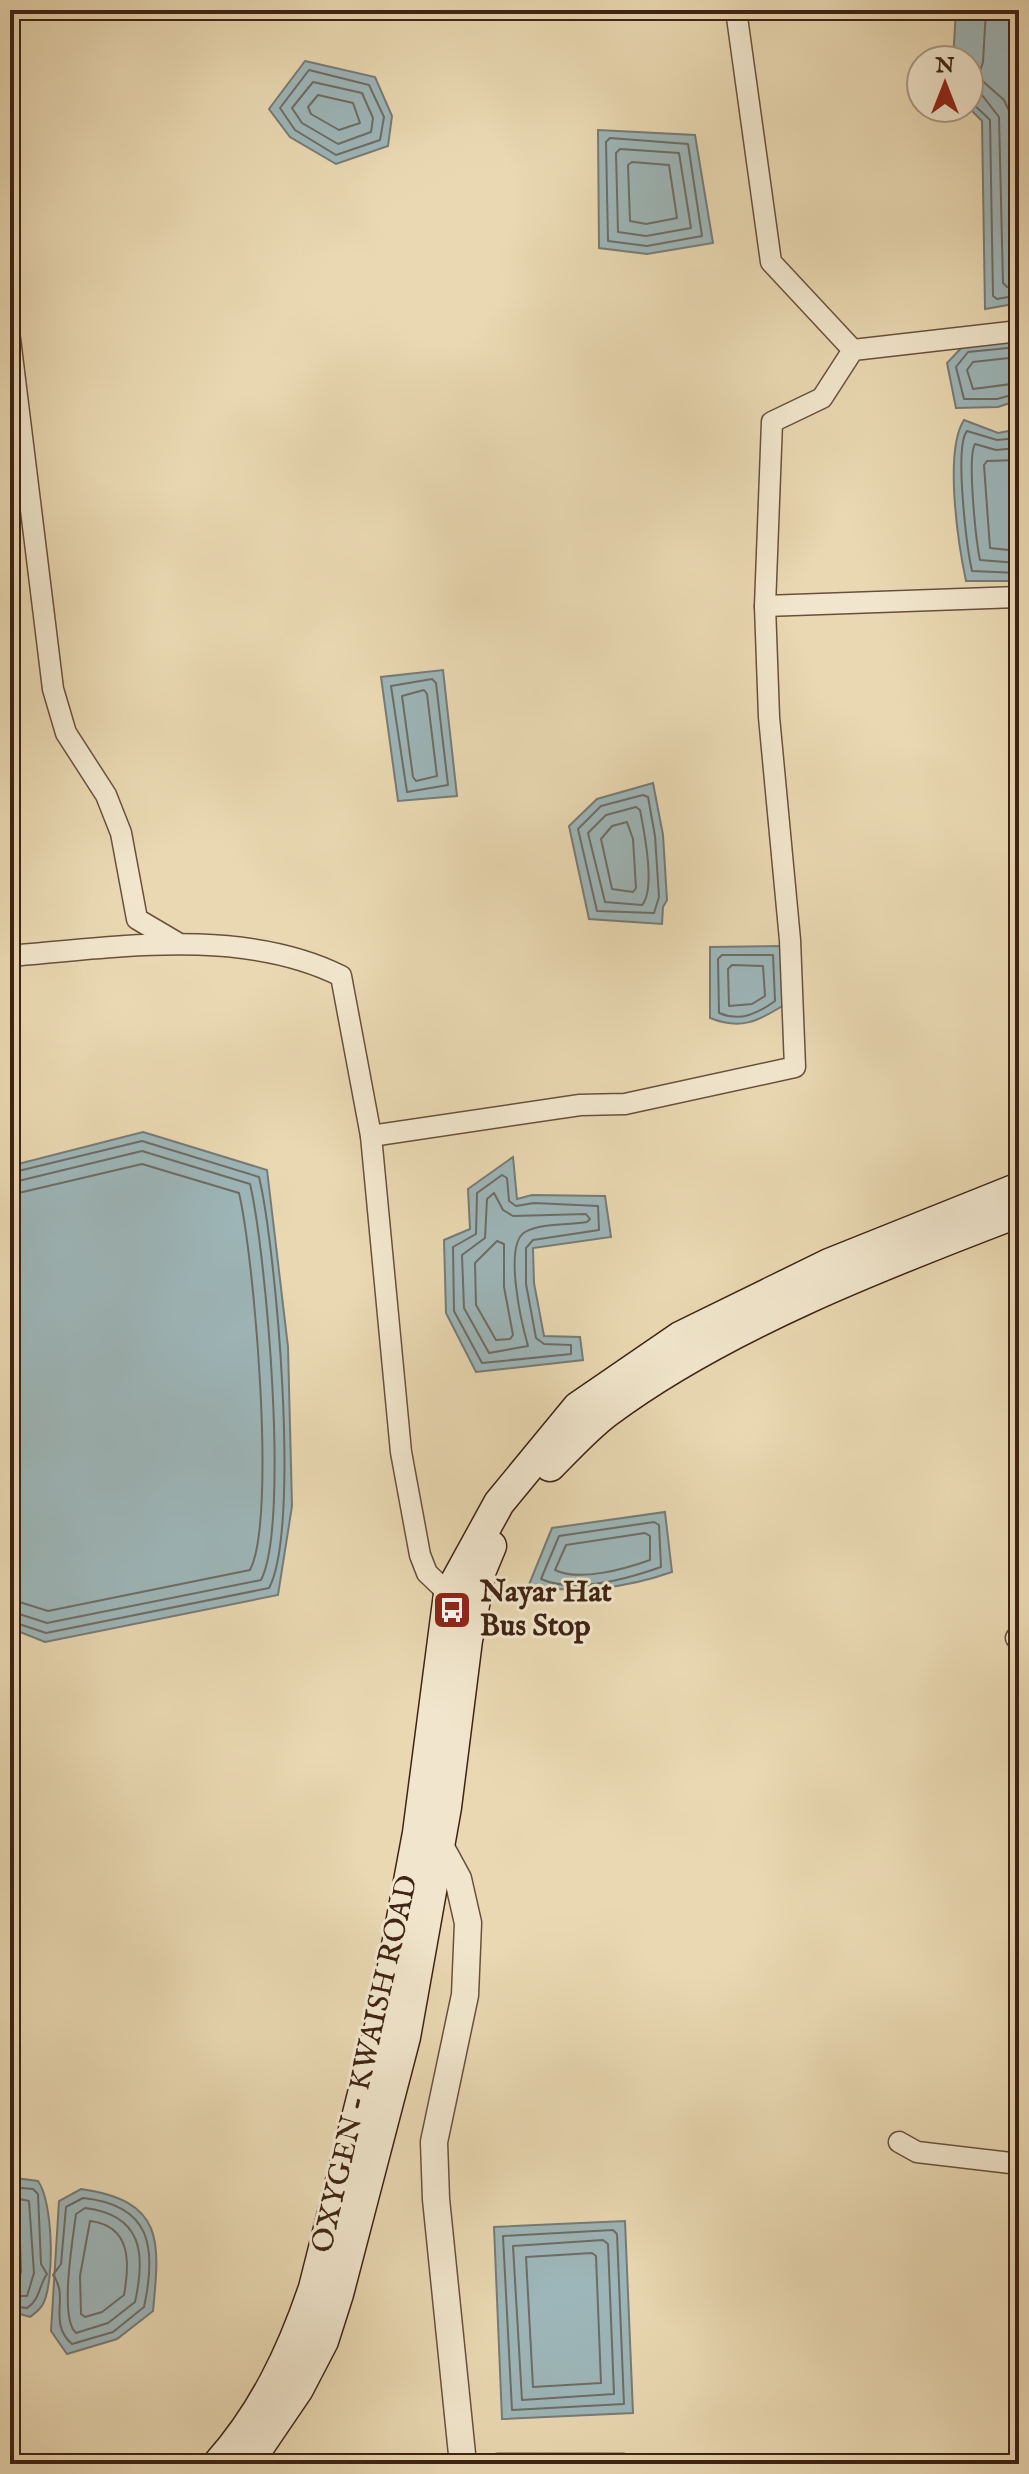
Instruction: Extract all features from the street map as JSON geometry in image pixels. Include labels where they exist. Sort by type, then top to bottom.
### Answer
[{"type":"main road","name":"OXYGEN - KWAISH ROAD","points":[[247,2464],[298,2389],[323,2341],[338,2294],[405,2037],[429,1839],[449,1594],[499,1503],[578,1407],[680,1337],[829,1264],[1019,1188]]},
{"type":"main road","name":"OXYGEN - KWAISH ROAD","points":[[218,2464],[274,2387],[299,2334],[314,2288],[429,1839],[481,1570],[500,1527],[539,1476],[606,1413],[692,1358],[825,1291],[1019,1212]]},
{"type":"street","points":[[736,10],[771,262],[853,350]]},
{"type":"street","points":[[853,350],[1019,331]]},
{"type":"street","points":[[10,339],[53,689],[66,733],[106,795],[121,833],[137,919],[176,942]]},
{"type":"street","points":[[371,1136],[580,1105],[625,1104],[795,1067],[790,940],[769,717],[765,606],[772,422],[822,398],[853,350]]},
{"type":"street","points":[[765,606],[1019,597]]},
{"type":"street","points":[[10,956],[176,942],[308,959],[341,976],[371,1136],[401,1452],[420,1555],[427,1573],[449,1594]]},
{"type":"street","points":[[429,1839],[458,1879],[468,1923],[465,1995],[434,2142],[436,2199],[463,2464]]},
{"type":"street","points":[[899,2142],[917,2152],[1019,2164]]},
{"type":"street","points":[[498,2464],[623,2464]]},
{"type":"water","points":[[956,10],[1019,10],[1019,303],[985,309],[982,124],[985,124],[985,44],[954,44]]},
{"type":"water","points":[[305,61],[375,77],[392,116],[388,146],[336,164],[290,137],[269,109]]},
{"type":"water","points":[[598,130],[695,135],[713,243],[647,254],[599,248]]},
{"type":"water","points":[[1019,339],[1019,400],[998,407],[956,408],[947,363],[964,345]]},
{"type":"water","points":[[964,420],[998,433],[1019,429],[1019,581],[966,581],[954,498],[955,453]]},
{"type":"water","points":[[443,670],[457,796],[398,801],[381,677]]},
{"type":"water","points":[[653,783],[663,835],[667,900],[663,907],[662,924],[589,919],[569,826],[597,799]]},
{"type":"water","points":[[782,946],[784,1005],[765,1016],[739,1024],[710,1018],[710,947]]},
{"type":"water","points":[[143,1132],[267,1170],[288,1347],[292,1506],[278,1595],[45,1642],[10,1628],[10,1166]]},
{"type":"water","points":[[513,1157],[517,1199],[532,1195],[605,1196],[611,1237],[533,1248],[534,1283],[544,1336],[580,1337],[583,1360],[476,1372],[446,1313],[444,1240],[470,1229],[468,1189]]},
{"type":"water","points":[[665,1512],[672,1572],[601,1588],[565,1590],[528,1587],[552,1528]]},
{"type":"water","points":[[10,2180],[38,2181],[47,2205],[51,2241],[47,2293],[42,2306],[30,2317],[10,2311]]},
{"type":"water","points":[[81,2189],[128,2203],[142,2214],[151,2228],[156,2264],[153,2311],[117,2339],[67,2354],[51,2331],[59,2201]]},
{"type":"water","points":[[625,2221],[633,2413],[502,2419],[494,2227]]},
{"type":"place","name":"Nayar Hat Bus Stop","points":[[452,1610]]}]
